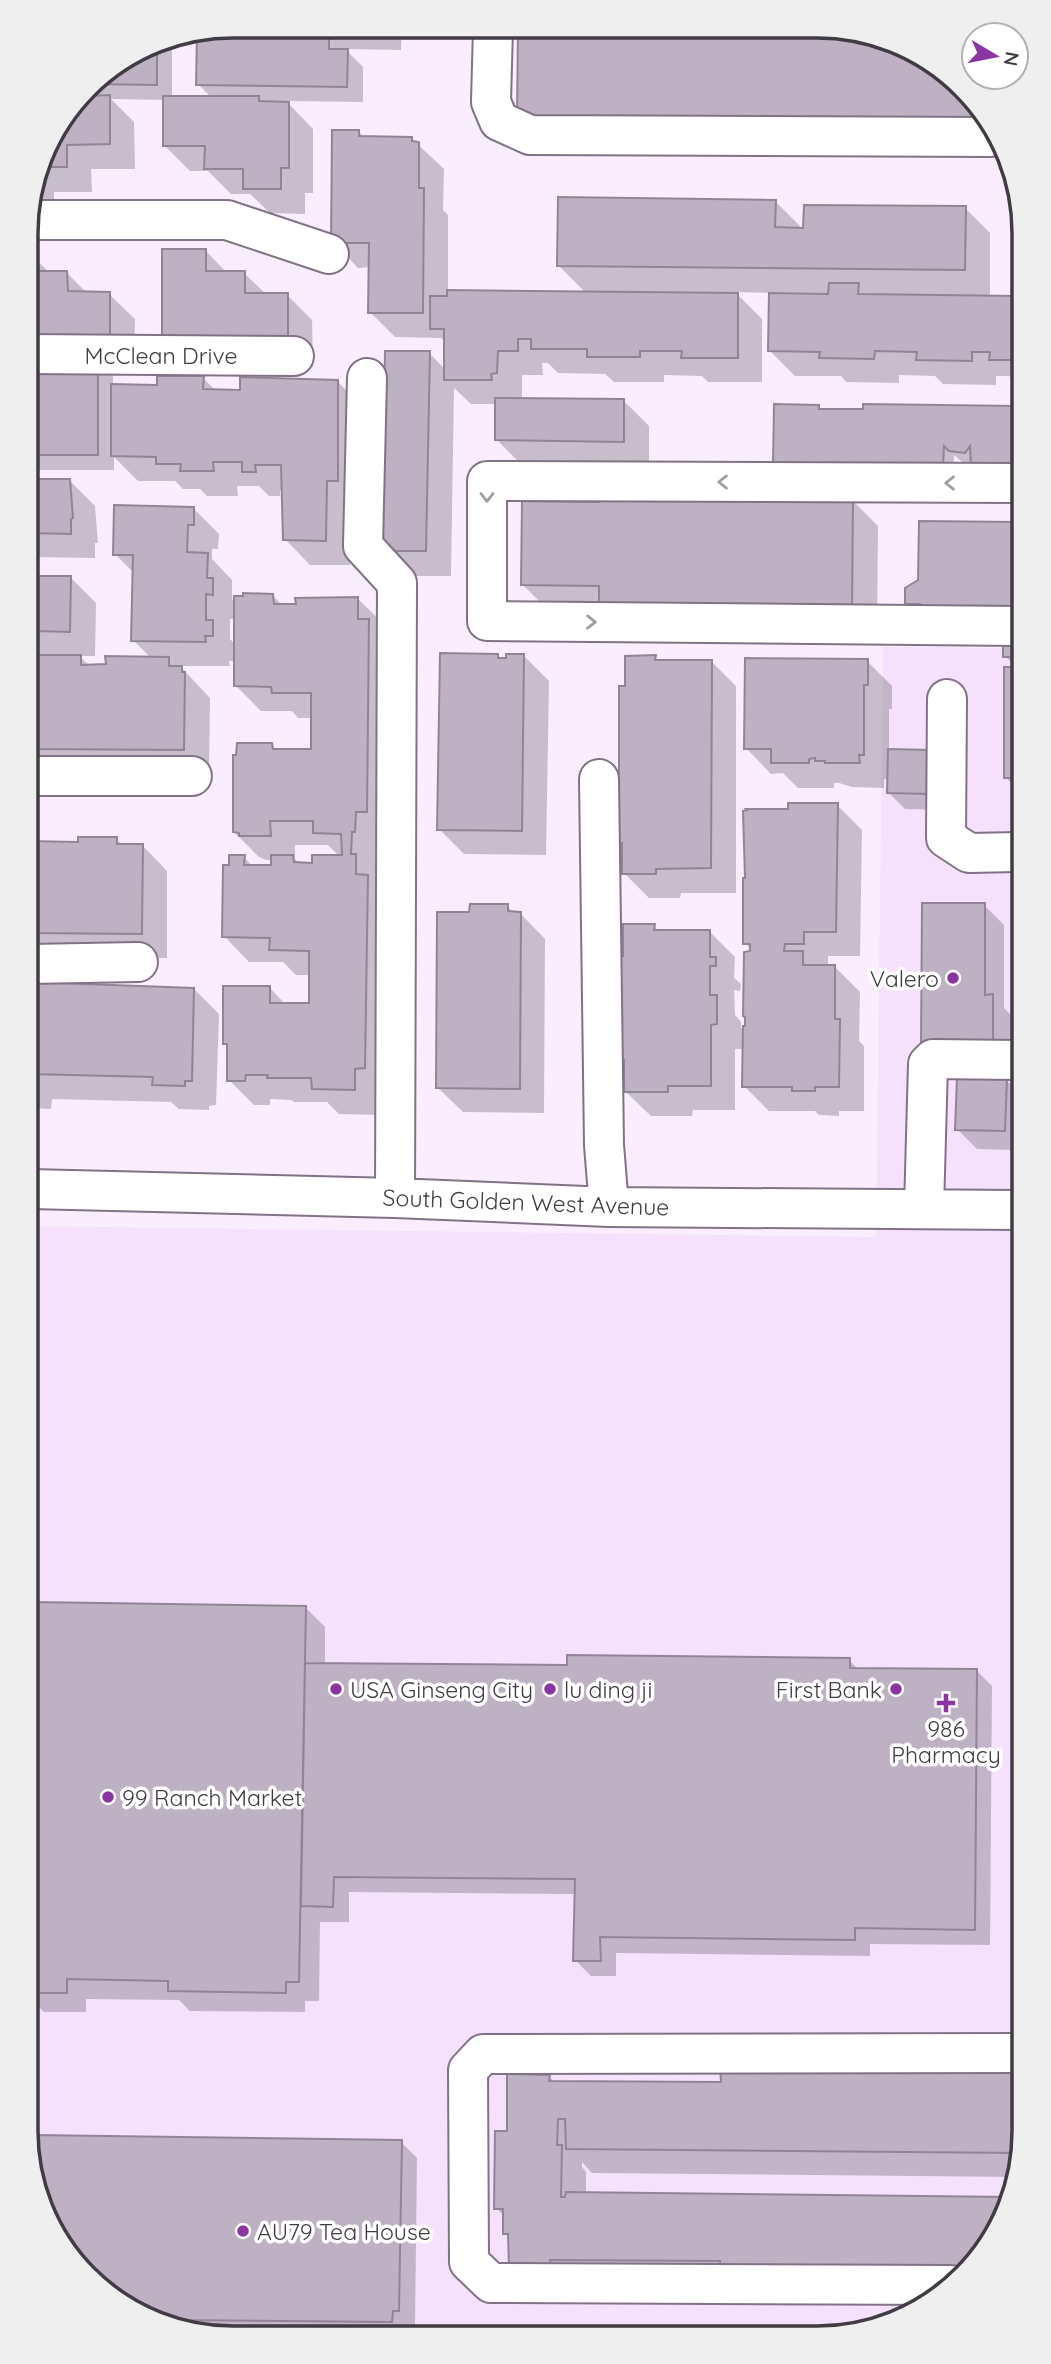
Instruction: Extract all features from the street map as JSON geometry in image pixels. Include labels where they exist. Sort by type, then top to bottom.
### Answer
[{"type":"street","points":[[493,39],[491,102],[499,121],[530,135],[987,137]]},
{"type":"street","points":[[39,220],[227,220],[329,254]]},
{"type":"street","name":"McClean Drive","points":[[39,354],[294,356]]},
{"type":"street","points":[[367,378],[363,546],[397,583],[395,1198]]},
{"type":"street","points":[[1012,483],[487,481],[487,621],[1012,626]]},
{"type":"street","points":[[947,699],[946,838],[969,853],[1012,852]]},
{"type":"street","points":[[39,776],[192,776]]},
{"type":"street","points":[[598,779],[604,1145],[609,1207]]},
{"type":"street","points":[[39,964],[138,962]]},
{"type":"street","points":[[925,1209],[928,1064],[933,1059],[1012,1060]]},
{"type":"street","name":"South Golden West Avenue","points":[[38,1188],[609,1207],[1012,1210]]},
{"type":"street","points":[[936,2285],[491,2283],[469,2262],[468,2070],[483,2054],[1012,2053]]},
{"type":"shaded area","points":[[883,647],[1012,648],[1012,2143],[1009,2169],[1002,2193],[980,2239],[946,2277],[926,2293],[904,2305],[868,2319],[818,2326],[233,2326],[195,2322],[171,2315],[125,2293],[87,2259],[71,2239],[53,2205],[40,2156],[38,1226],[876,1237]]},
{"type":"building","points":[[818,38],[856,42],[892,53],[915,65],[955,96],[976,121],[517,117],[518,39]]},
{"type":"building","points":[[221,39],[329,39],[329,49],[348,49],[347,87],[196,85],[197,42]]},
{"type":"building","points":[[157,55],[157,85],[108,84],[125,71]]},
{"type":"building","points":[[110,95],[110,144],[67,145],[67,167],[50,167],[71,125],[96,96]]},
{"type":"building","points":[[163,96],[259,96],[259,101],[289,102],[289,168],[281,168],[281,189],[243,189],[243,169],[204,169],[205,146],[163,146]]},
{"type":"building","points":[[332,130],[359,130],[359,136],[412,137],[412,141],[419,142],[419,188],[424,188],[423,313],[368,313],[369,243],[331,243]]},
{"type":"building","points":[[558,197],[776,200],[775,227],[803,228],[804,205],[966,206],[965,270],[557,266]]},
{"type":"building","points":[[162,249],[206,249],[206,271],[245,271],[245,293],[288,293],[288,343],[162,336]]},
{"type":"building","points":[[39,271],[67,271],[68,291],[110,292],[110,341],[39,341]]},
{"type":"building","points":[[829,283],[859,283],[858,294],[1012,296],[1012,360],[989,360],[990,352],[972,352],[972,361],[916,360],[917,352],[875,351],[874,359],[819,358],[820,352],[768,351],[769,293],[828,294]]},
{"type":"building","points":[[447,290],[738,293],[738,358],[681,358],[682,351],[640,351],[640,357],[587,357],[587,349],[531,349],[531,339],[518,339],[518,351],[498,351],[497,373],[491,374],[492,380],[444,380],[444,329],[430,329],[430,296],[447,296]]},
{"type":"building","points":[[385,351],[430,351],[426,551],[382,551]]},
{"type":"building","points":[[39,357],[98,357],[98,455],[39,455]]},
{"type":"building","points":[[157,376],[204,376],[203,389],[240,390],[240,377],[338,380],[338,481],[327,481],[326,541],[283,540],[281,465],[255,465],[256,472],[242,472],[242,462],[213,462],[214,471],[180,471],[181,464],[156,464],[156,457],[111,456],[111,384],[157,385]]},
{"type":"building","points":[[495,398],[624,399],[624,442],[495,440]]},
{"type":"building","points":[[774,404],[819,405],[819,409],[863,409],[863,404],[1012,406],[1012,467],[971,467],[970,446],[965,453],[949,451],[944,446],[943,467],[773,465]]},
{"type":"building","points":[[39,479],[70,479],[73,518],[71,534],[39,533]]},
{"type":"building","points":[[599,497],[853,499],[852,613],[599,611],[599,586],[521,585],[522,501],[599,502]]},
{"type":"building","points":[[114,505],[194,507],[194,525],[188,525],[187,552],[208,553],[207,578],[213,578],[213,595],[206,594],[206,620],[213,620],[213,636],[205,636],[206,642],[131,641],[133,555],[113,555]]},
{"type":"building","points":[[919,521],[1012,522],[1012,619],[920,618],[920,604],[905,604],[905,588],[918,580]]},
{"type":"building","points":[[39,576],[71,576],[70,632],[39,631]]},
{"type":"building","points":[[243,593],[273,594],[274,604],[296,604],[295,598],[358,597],[358,619],[369,619],[367,812],[356,812],[351,854],[356,854],[356,874],[368,875],[365,1068],[355,1069],[355,1090],[312,1089],[311,1078],[246,1075],[245,1081],[227,1081],[227,1044],[223,1044],[223,986],[270,986],[270,1003],[309,1003],[309,951],[269,950],[270,938],[222,937],[223,865],[229,865],[229,855],[245,855],[244,865],[271,865],[271,855],[293,855],[294,862],[312,863],[312,855],[342,855],[341,834],[313,833],[313,821],[270,821],[271,836],[239,836],[239,833],[233,832],[233,755],[236,755],[237,743],[272,743],[273,749],[311,749],[311,693],[272,693],[271,687],[234,686],[234,596],[243,596]]},
{"type":"building","points":[[1003,646],[1012,646],[1012,657],[1003,657]]},
{"type":"building","points":[[440,653],[498,654],[498,658],[506,658],[506,654],[524,654],[522,831],[437,830]]},
{"type":"building","points":[[39,655],[81,655],[81,665],[106,664],[105,656],[169,657],[169,666],[182,666],[182,672],[185,672],[184,750],[39,749]]},
{"type":"building","points":[[656,655],[655,660],[712,660],[711,868],[656,869],[656,874],[622,874],[622,843],[619,843],[619,686],[625,686],[625,656]]},
{"type":"building","points":[[745,658],[868,659],[868,685],[864,685],[864,755],[859,755],[860,763],[825,763],[815,761],[815,758],[809,759],[809,763],[771,763],[771,749],[744,749]]},
{"type":"building","points":[[1004,667],[1012,667],[1012,778],[1004,778]]},
{"type":"building","points":[[888,749],[933,750],[932,794],[887,793]]},
{"type":"building","points":[[788,803],[838,803],[836,932],[804,932],[804,944],[785,944],[784,951],[803,951],[803,965],[835,965],[835,1019],[840,1019],[839,1087],[815,1087],[815,1091],[792,1091],[792,1087],[742,1087],[744,952],[750,951],[750,944],[743,944],[743,811],[788,809]]},
{"type":"building","points":[[78,837],[117,837],[117,844],[143,844],[142,934],[39,933],[39,841],[78,842]]},
{"type":"building","points":[[922,903],[985,903],[985,995],[993,994],[993,1046],[921,1046]]},
{"type":"building","points":[[470,904],[508,904],[508,911],[521,912],[520,1089],[436,1088],[437,912],[469,912]]},
{"type":"building","points":[[623,924],[655,924],[654,930],[710,930],[710,957],[716,957],[716,966],[710,966],[710,995],[717,995],[717,1024],[711,1025],[711,1086],[668,1086],[668,1092],[624,1092],[624,1060],[619,1060],[619,956],[623,956]]},
{"type":"building","points":[[39,982],[194,988],[192,1081],[185,1081],[185,1086],[152,1085],[153,1077],[39,1074]]},
{"type":"building","points":[[957,1077],[1007,1078],[1005,1131],[955,1130]]},
{"type":"building","points":[[38,1602],[306,1606],[299,1982],[286,1982],[286,1993],[168,1991],[168,1981],[67,1979],[67,1993],[38,1993]]},
{"type":"building","points":[[567,1655],[850,1658],[850,1668],[977,1669],[975,1930],[855,1928],[855,1940],[600,1937],[601,1961],[573,1961],[575,1879],[334,1877],[333,1907],[301,1906],[305,1663],[567,1665]]},
{"type":"building","points":[[1012,2065],[1011,2153],[566,2149],[565,2119],[558,2119],[557,2145],[562,2145],[561,2197],[565,2197],[566,2192],[1000,2197],[980,2239],[944,2279],[719,2277],[720,2261],[550,2260],[551,2268],[509,2267],[508,2234],[503,2234],[503,2209],[494,2209],[495,2131],[507,2131],[507,2074],[550,2075],[549,2081],[721,2082],[720,2067]]},
{"type":"building","points":[[38,2135],[402,2140],[399,2311],[393,2311],[392,2322],[189,2320],[147,2305],[125,2293],[105,2277],[71,2239],[53,2205],[45,2181]]},
{"type":"place","name":"Valero","points":[[953,978]]},
{"type":"place","name":"USA Ginseng City","points":[[336,1689]]},
{"type":"place","name":"lu ding ji","points":[[550,1689]]},
{"type":"place","name":"First Bank","points":[[896,1689]]},
{"type":"place","name":"986 Pharmacy","points":[[946,1703]]},
{"type":"place","name":"99 Ranch Market","points":[[108,1797]]},
{"type":"place","name":"AU79 Tea House","points":[[243,2231]]}]
